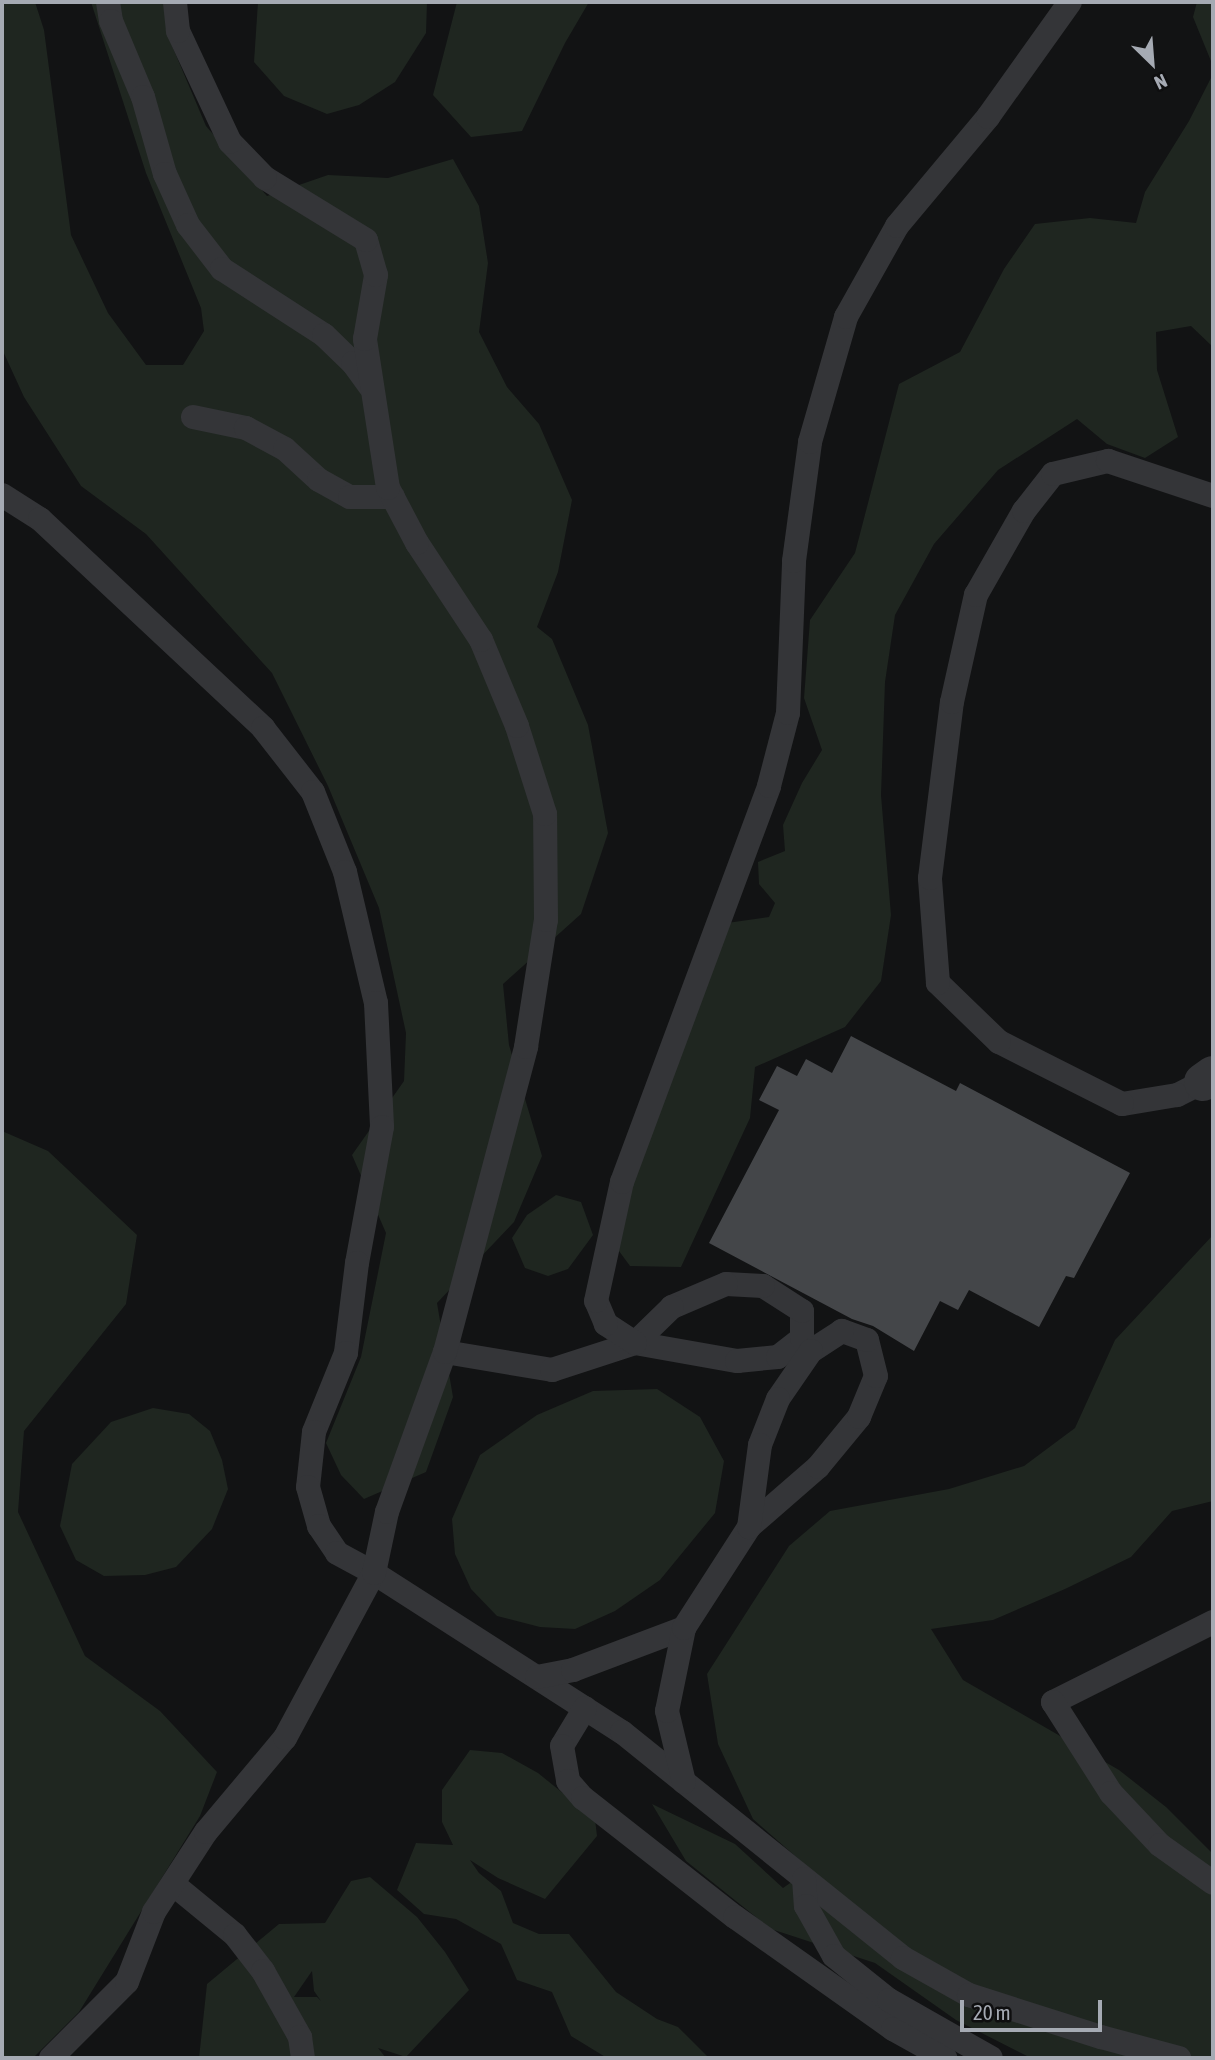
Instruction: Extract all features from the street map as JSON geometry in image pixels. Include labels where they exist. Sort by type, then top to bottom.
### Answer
[{"type":"lane","points":[[108,2],[111,20],[143,97],[165,174],[188,225],[222,269],[324,335],[353,363],[373,390]]},
{"type":"lane","points":[[51,2058],[127,1982],[154,1912],[206,1832],[285,1738],[374,1573],[387,1512],[445,1352],[526,1047],[546,920],[545,814],[517,726],[481,640],[417,543],[387,488],[365,339],[376,275],[366,240],[265,178],[230,142],[178,31],[176,2]]},
{"type":"lane","points":[[445,1352],[552,1370],[635,1343],[672,1307],[726,1284],[763,1286],[802,1311],[802,1338],[778,1357],[737,1361],[635,1343],[606,1324],[596,1301],[622,1182],[769,786],[788,713],[794,561],[810,442],[846,317],[897,226],[988,117],[1070,2]]},
{"type":"lane","points":[[324,335],[345,336],[359,328],[370,307]]},
{"type":"lane","points":[[193,417],[246,428],[285,449],[319,480],[350,497],[393,497]]},
{"type":"lane","points":[[1208,1079],[1177,1095],[1122,1104],[999,1042],[937,983],[930,878],[952,702],[976,595],[1024,511],[1053,474],[1108,461],[1213,496]]},
{"type":"lane","points":[[2,495],[40,519],[263,728],[313,792],[345,872],[376,1003],[382,1127],[357,1263],[346,1353],[314,1432],[308,1487],[319,1525],[337,1553],[374,1573],[622,1732],[903,1958],[969,1995],[1101,2037],[1179,2058]]},
{"type":"lane","points":[[684,1782],[667,1711],[684,1628],[749,1527],[818,1467],[859,1418],[876,1376],[867,1340],[842,1331],[811,1351],[778,1399],[760,1445],[749,1527]]},
{"type":"lane","points":[[1213,1622],[1054,1702],[1111,1793],[1160,1845],[1213,1883]]},
{"type":"lane","points":[[537,1677],[573,1670],[684,1628]]},
{"type":"lane","points":[[584,1708],[562,1746],[568,1781],[583,1798],[734,1917],[893,2029],[945,2058]]},
{"type":"lane","points":[[804,1879],[806,1906],[834,1956],[889,2000],[991,2058]]},
{"type":"lane","points":[[173,1884],[235,1935],[263,1972],[300,2037],[303,2058]]},
{"type":"shaded area","points":[[2,2],[35,2],[44,30],[71,235],[108,313],[146,365],[183,365],[204,331],[201,308],[146,173],[91,2],[166,2],[170,41],[206,126],[267,196],[328,175],[388,178],[453,159],[479,206],[488,263],[479,332],[507,387],[539,424],[572,500],[558,572],[537,627],[552,639],[588,725],[608,833],[581,914],[503,984],[509,1045],[542,1156],[514,1222],[437,1303],[453,1397],[426,1472],[364,1499],[341,1475],[326,1443],[361,1357],[386,1233],[352,1155],[404,1081],[406,1033],[379,908],[328,786],[272,673],[146,534],[81,486],[24,397],[2,349]]},
{"type":"shaded area","points":[[258,2],[427,2],[426,33],[395,82],[359,105],[327,114],[284,96],[254,62]]},
{"type":"shaded area","points":[[457,2],[589,2],[565,43],[522,131],[471,137],[433,95]]},
{"type":"shaded area","points":[[1197,2],[1213,2],[1213,66],[1193,17]]},
{"type":"shaded area","points":[[1213,74],[1213,347],[1191,326],[1156,332],[1157,370],[1178,437],[1145,458],[1107,444],[1077,419],[998,470],[934,544],[895,615],[885,682],[881,795],[891,915],[881,981],[845,1027],[755,1067],[750,1118],[681,1267],[630,1266],[619,1251],[618,1223],[727,923],[769,917],[775,903],[759,884],[758,862],[785,851],[783,825],[802,783],[822,750],[804,698],[810,620],[855,553],[899,384],[960,352],[1004,269],[1035,224],[1090,218],[1136,223],[1145,192],[1189,121]]},
{"type":"shaded area","points":[[2,1131],[48,1151],[137,1235],[126,1304],[24,1431],[18,1512],[85,1656],[160,1711],[217,1772],[200,1816],[79,2012],[33,2058],[2,2058]]},
{"type":"shaded area","points":[[556,1195],[581,1202],[593,1235],[568,1269],[548,1276],[525,1268],[512,1238],[527,1215]]},
{"type":"shaded area","points":[[1213,1235],[1213,1501],[1172,1511],[1131,1557],[1065,1589],[993,1620],[931,1629],[963,1680],[1119,1770],[1166,1807],[1213,1854],[1213,2058],[1031,2058],[956,2020],[875,1963],[771,1929],[686,1861],[652,1804],[735,1844],[783,1888],[810,1869],[753,1819],[718,1744],[707,1674],[789,1546],[830,1511],[949,1489],[1024,1466],[1075,1428],[1115,1340]]},
{"type":"shaded area","points":[[657,1389],[700,1417],[724,1461],[715,1513],[660,1580],[615,1611],[575,1629],[540,1627],[497,1616],[471,1589],[455,1554],[452,1519],[480,1455],[537,1415],[593,1391]]},
{"type":"shaded area","points":[[153,1408],[189,1414],[210,1431],[222,1460],[228,1489],[212,1529],[176,1567],[145,1575],[104,1576],[76,1560],[60,1526],[72,1464],[111,1422]]},
{"type":"shaded area","points":[[470,1750],[502,1753],[538,1773],[595,1819],[597,1836],[545,1899],[498,1878],[470,1860],[479,1873],[501,1891],[513,1923],[539,1934],[569,1934],[616,1992],[657,2019],[678,2027],[709,2058],[607,2058],[571,2036],[552,1992],[517,1980],[501,1944],[456,1919],[424,1914],[397,1890],[416,1843],[453,1845],[442,1822],[442,1790]]},
{"type":"shaded area","points":[[370,1877],[417,1917],[445,1952],[469,1990],[406,2057],[378,2048],[386,2058],[199,2058],[207,1984],[279,1924],[325,1923],[351,1881]],"holes":[[[312,1971],[314,1991],[321,2001],[317,1997],[294,1997]]]},
{"type":"building","points":[[851,1036],[956,1091],[960,1083],[1130,1173],[1074,1278],[1066,1276],[1039,1327],[969,1290],[958,1310],[940,1301],[914,1351],[873,1326],[852,1319],[709,1243],[779,1110],[759,1100],[777,1066],[797,1076],[806,1059],[832,1073]]}]
